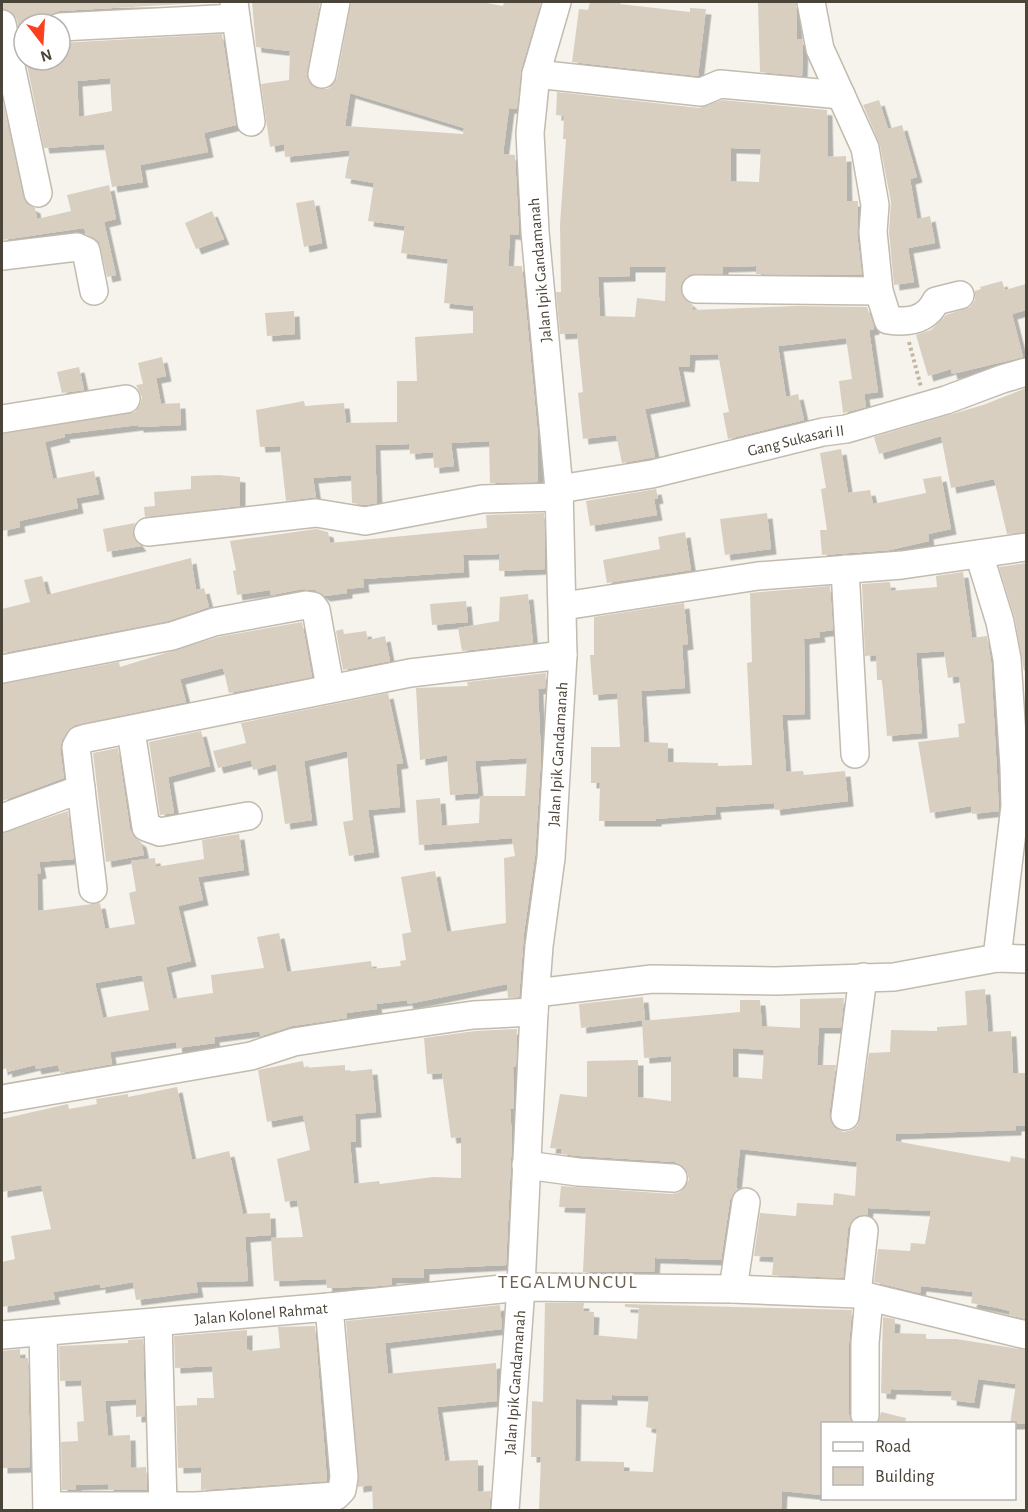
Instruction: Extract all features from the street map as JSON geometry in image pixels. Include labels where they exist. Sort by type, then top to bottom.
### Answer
[{"type":"street","points":[[322,74],[336,2]]},
{"type":"street","name":"Jalan Ipik Gandamanah","points":[[505,1510],[521,1287],[535,1003],[539,946],[551,858],[563,655],[564,606],[560,493],[535,232],[530,133],[536,74],[556,2]]},
{"type":"street","points":[[811,2],[820,49],[865,148],[875,205],[873,232],[879,291],[888,320],[903,322],[931,311],[936,301],[960,295]]},
{"type":"street","points":[[72,26],[235,10],[251,122]]},
{"type":"street","points":[[2,24],[38,192]]},
{"type":"street","points":[[536,74],[701,92],[720,84],[841,95]]},
{"type":"street","points":[[2,256],[77,247],[86,251],[94,291]]},
{"type":"street","points":[[696,290],[879,291]]},
{"type":"street","name":"Gang Sukasari II","points":[[148,532],[316,513],[365,521],[482,499],[560,493],[762,449],[823,432],[846,429],[946,400],[1026,372]]},
{"type":"street","points":[[2,419],[126,399]]},
{"type":"street","points":[[564,606],[758,576],[902,565],[1026,547]]},
{"type":"street","points":[[979,554],[1000,622],[1017,658],[1020,766],[997,958]]},
{"type":"street","points":[[845,568],[855,754]]},
{"type":"street","points":[[2,669],[172,636],[214,622],[313,606],[316,610],[330,687]]},
{"type":"street","points":[[93,889],[75,755],[77,743],[87,738],[132,730],[161,721],[277,701],[330,687],[410,673],[563,655]]},
{"type":"street","points":[[132,730],[146,827],[160,832],[248,816]]},
{"type":"street","points":[[2,818],[81,789]]},
{"type":"street","points":[[2,1099],[251,1056],[294,1042],[473,1015],[652,979],[775,981],[894,977],[997,958],[1026,959]]},
{"type":"street","points":[[845,1116],[863,977]]},
{"type":"street","points":[[526,1165],[578,1172],[673,1178]]},
{"type":"street","points":[[733,1289],[746,1202]]},
{"type":"street","points":[[864,1230],[866,1414]]},
{"type":"street","name":"Jalan Kolonel Rahmat","points":[[2,1335],[329,1307],[521,1287],[733,1289],[863,1295],[1026,1335]]},
{"type":"street","points":[[43,1332],[47,1508],[196,1506],[317,1499],[336,1496],[342,1490],[344,1477],[329,1307]]},
{"type":"street","points":[[158,1322],[163,1505]]},
{"type":"path","points":[[903,322],[926,405]]},
{"type":"building","points":[[2,2],[219,2],[56,12],[12,13],[2,9]]},
{"type":"building","points":[[252,2],[320,3],[307,72],[311,85],[320,89],[328,89],[337,78],[351,2],[482,2],[503,6],[504,2],[541,2],[521,70],[517,109],[509,108],[503,154],[515,155],[519,235],[510,234],[508,266],[522,266],[538,437],[538,482],[490,483],[489,441],[451,443],[454,466],[434,468],[433,452],[410,454],[409,444],[375,445],[377,503],[365,505],[352,503],[351,475],[313,478],[316,497],[286,501],[280,446],[260,447],[256,410],[304,401],[305,406],[344,403],[346,423],[397,422],[397,381],[417,381],[415,337],[473,333],[473,306],[444,303],[448,259],[401,253],[405,226],[368,221],[374,183],[345,178],[350,150],[285,157],[284,144],[270,147],[261,84],[289,80],[290,51],[256,47]],"holes":[[[350,93],[464,128],[463,134],[345,126]]]},
{"type":"building","points":[[590,2],[621,2],[620,4],[690,12],[690,8],[706,9],[698,76],[572,62],[579,9],[588,10]]},
{"type":"building","points":[[758,2],[796,2],[797,39],[802,39],[803,42],[802,76],[760,72]]},
{"type":"building","points":[[222,34],[236,125],[204,133],[208,152],[140,165],[143,182],[112,187],[104,144],[44,148],[28,72],[72,72],[72,42]],"holes":[[[110,78],[112,111],[79,117],[77,81]]]},
{"type":"building","points":[[557,92],[699,108],[722,100],[827,110],[828,157],[846,156],[847,201],[858,201],[857,234],[862,275],[756,274],[756,266],[723,267],[723,274],[689,275],[682,282],[680,289],[683,297],[692,304],[693,310],[797,306],[867,307],[874,326],[874,329],[869,330],[878,392],[864,394],[866,407],[843,413],[839,381],[852,379],[846,338],[778,346],[786,397],[798,394],[804,420],[728,439],[723,413],[729,412],[718,354],[690,355],[689,367],[678,366],[685,401],[645,409],[655,457],[622,463],[616,435],[583,439],[578,393],[583,392],[577,333],[560,334],[556,292],[561,292],[560,224],[566,139],[563,139],[564,116],[556,115]],"holes":[[[731,148],[761,149],[759,182],[731,181]],[[630,267],[666,267],[665,301],[637,298],[635,317],[600,316],[598,277],[630,276]]]},
{"type":"building","points":[[2,97],[23,196],[27,204],[35,208],[37,219],[71,211],[67,195],[109,185],[116,219],[104,222],[116,275],[107,277],[99,242],[86,234],[84,228],[2,240]]},
{"type":"building","points":[[879,100],[888,129],[902,125],[917,177],[910,179],[917,219],[930,216],[935,243],[908,248],[914,282],[894,285],[889,232],[891,202],[880,145],[863,105]]},
{"type":"building","points":[[314,200],[322,243],[304,247],[296,203]]},
{"type":"building","points":[[212,211],[224,239],[196,249],[185,223]]},
{"type":"building","points":[[1002,281],[1005,290],[1026,284],[1026,310],[1012,314],[1023,357],[952,374],[951,369],[928,376],[916,335],[931,330],[946,315],[970,307],[975,300],[975,291],[981,289],[980,287]]},
{"type":"building","points":[[294,311],[295,334],[267,336],[265,313]]},
{"type":"building","points":[[162,357],[166,376],[156,378],[161,404],[180,403],[181,425],[138,427],[138,425],[64,434],[65,437],[45,442],[53,479],[94,471],[99,494],[76,498],[78,508],[19,521],[20,527],[2,531],[2,434],[135,412],[142,397],[136,385],[143,384],[138,363]]},
{"type":"building","points":[[79,367],[84,390],[62,393],[57,372]]},
{"type":"building","points":[[1026,388],[1026,532],[1007,534],[994,479],[951,488],[941,436],[879,454],[874,437],[983,405]]},
{"type":"building","points":[[841,449],[848,493],[870,490],[873,504],[926,493],[923,479],[941,476],[951,529],[928,534],[929,541],[890,550],[822,555],[820,530],[827,530],[821,489],[826,488],[820,453]]},
{"type":"building","points":[[191,476],[240,477],[240,506],[145,517],[144,507],[155,506],[154,492],[191,489]]},
{"type":"building","points":[[656,489],[658,498],[654,499],[657,515],[590,526],[586,501]]},
{"type":"building","points":[[544,513],[545,569],[499,571],[499,554],[463,555],[464,572],[363,579],[364,587],[347,589],[347,593],[325,596],[315,590],[303,589],[271,595],[270,590],[237,595],[233,571],[236,570],[230,541],[316,529],[328,532],[330,543],[487,528],[486,515]]},
{"type":"building","points":[[767,513],[771,549],[725,555],[720,519]]},
{"type":"building","points":[[135,523],[132,534],[141,546],[107,552],[103,529]]},
{"type":"building","points":[[685,532],[691,570],[607,583],[603,560],[660,549],[658,537]]},
{"type":"building","points":[[191,558],[196,590],[204,588],[209,607],[168,621],[2,653],[2,609],[30,602],[24,580],[42,576],[47,595]]},
{"type":"building","points":[[1026,563],[1026,670],[1024,671],[1015,619],[999,567]]},
{"type":"building","points":[[963,572],[972,638],[987,636],[991,661],[999,811],[972,814],[971,806],[930,813],[918,742],[959,737],[958,724],[965,723],[959,676],[948,678],[944,651],[916,653],[922,733],[887,736],[882,680],[877,680],[876,655],[865,656],[862,584],[890,582],[891,591],[937,587],[936,576]]},
{"type":"building","points":[[830,586],[833,630],[819,632],[820,637],[804,639],[805,714],[782,715],[786,772],[803,771],[804,775],[845,771],[848,801],[775,810],[774,803],[715,807],[716,814],[656,819],[656,821],[599,821],[600,783],[591,783],[591,747],[620,747],[617,693],[593,695],[590,655],[594,655],[594,617],[684,603],[688,644],[682,645],[685,688],[641,691],[644,742],[668,743],[668,762],[718,763],[718,766],[752,765],[747,663],[752,662],[750,593]]},
{"type":"building","points":[[528,594],[533,643],[462,651],[458,628],[499,621],[500,597]]},
{"type":"building","points":[[466,601],[468,622],[432,625],[430,604]]},
{"type":"building","points":[[302,622],[312,677],[229,693],[223,668],[180,679],[186,702],[75,725],[62,740],[60,749],[64,778],[2,801],[2,684],[119,662],[120,667],[218,637]]},
{"type":"building","points":[[343,629],[344,634],[366,631],[368,640],[385,636],[390,661],[343,670],[336,631]]},
{"type":"building","points":[[546,673],[545,688],[538,689],[541,756],[535,856],[524,933],[519,997],[508,998],[507,984],[408,1004],[407,1000],[376,1004],[377,1009],[346,1013],[347,1018],[292,1026],[261,1036],[259,1031],[214,1037],[215,1043],[177,1048],[176,1042],[110,1052],[112,1064],[60,1073],[58,1065],[36,1069],[35,1065],[7,1072],[6,1068],[2,1070],[2,833],[68,811],[74,859],[39,862],[41,873],[37,874],[38,911],[100,903],[105,929],[135,924],[129,893],[136,891],[131,861],[155,858],[156,867],[204,859],[202,840],[239,834],[244,870],[198,877],[203,900],[178,906],[191,961],[166,967],[173,999],[213,993],[211,975],[264,968],[257,937],[279,933],[287,972],[371,961],[372,969],[401,966],[400,961],[406,960],[402,934],[411,932],[401,877],[435,871],[447,932],[506,923],[504,858],[515,856],[512,838],[419,845],[416,800],[440,798],[442,826],[479,823],[480,796],[525,796],[527,758],[475,761],[478,793],[450,795],[447,755],[420,760],[416,688],[468,686],[467,682]],"holes":[[[142,975],[149,1010],[103,1018],[95,983]]]},
{"type":"building","points":[[388,693],[403,763],[396,764],[400,807],[368,810],[374,852],[349,856],[343,822],[353,820],[347,751],[304,761],[312,820],[285,824],[276,764],[253,770],[251,760],[218,768],[213,751],[246,743],[241,723]]},
{"type":"building","points":[[201,731],[210,766],[168,777],[174,813],[160,815],[149,742]]},
{"type":"building","points":[[118,748],[130,829],[134,837],[141,842],[144,855],[106,862],[93,753]]},
{"type":"building","points":[[985,989],[988,1032],[1011,1031],[1013,1073],[1026,1073],[1026,1126],[1016,1126],[1016,1130],[896,1134],[895,1141],[1010,1162],[1011,1156],[1026,1159],[1026,1319],[1009,1315],[1010,1311],[971,1303],[973,1292],[921,1286],[920,1293],[874,1282],[878,1249],[910,1251],[911,1243],[925,1244],[931,1211],[868,1208],[867,1215],[857,1216],[848,1228],[843,1278],[772,1275],[774,1257],[754,1256],[760,1213],[796,1216],[797,1203],[833,1205],[834,1193],[855,1196],[857,1162],[740,1149],[736,1187],[738,1189],[730,1200],[721,1260],[655,1258],[654,1272],[583,1272],[586,1208],[559,1207],[561,1186],[672,1194],[680,1192],[689,1180],[687,1171],[675,1162],[561,1154],[562,1149],[550,1148],[560,1094],[587,1097],[587,1061],[638,1060],[638,1097],[671,1101],[671,1056],[644,1058],[642,1021],[740,1012],[740,1000],[760,1000],[762,1026],[800,1028],[800,999],[844,998],[841,1028],[819,1028],[817,1065],[836,1065],[829,1115],[835,1128],[844,1132],[858,1125],[869,1053],[890,1052],[891,1030],[937,1031],[937,1027],[967,1025],[965,991]],"holes":[[[733,1048],[764,1050],[762,1079],[733,1077]]]},
{"type":"building","points":[[643,997],[645,1020],[581,1028],[579,1004]]},
{"type":"building","points":[[517,1029],[516,1066],[513,1067],[514,1108],[510,1109],[512,1137],[506,1265],[424,1269],[424,1278],[391,1278],[392,1285],[378,1286],[327,1288],[326,1279],[274,1281],[271,1238],[303,1237],[297,1200],[285,1202],[277,1159],[310,1150],[303,1115],[267,1122],[258,1070],[303,1061],[304,1068],[345,1065],[345,1072],[372,1069],[376,1112],[355,1114],[356,1142],[350,1142],[354,1184],[379,1181],[380,1184],[433,1177],[461,1178],[461,1137],[451,1138],[442,1073],[427,1074],[424,1038],[475,1031]]},
{"type":"building","points":[[177,1087],[192,1160],[229,1151],[243,1214],[270,1213],[271,1235],[245,1237],[248,1281],[196,1282],[198,1292],[136,1300],[133,1282],[100,1288],[100,1284],[53,1292],[55,1299],[2,1307],[2,1262],[15,1259],[11,1236],[51,1229],[41,1185],[2,1192],[2,1119],[68,1104],[69,1109],[97,1104],[96,1099],[128,1094],[128,1097]]},
{"type":"building","points":[[545,1303],[584,1303],[583,1311],[594,1312],[593,1335],[637,1339],[639,1308],[625,1307],[625,1304],[852,1310],[849,1343],[849,1415],[851,1422],[821,1422],[821,1495],[782,1491],[781,1510],[539,1510],[541,1457],[531,1457],[532,1401],[543,1402]],"holes":[[[612,1395],[649,1396],[646,1427],[657,1429],[653,1472],[624,1471],[624,1462],[575,1461],[576,1399],[612,1400]]]},
{"type":"building","points":[[500,1305],[502,1329],[385,1343],[388,1374],[496,1363],[497,1401],[437,1407],[445,1461],[478,1460],[478,1492],[491,1491],[489,1509],[373,1510],[372,1485],[358,1487],[346,1321]]},
{"type":"building","points":[[883,1317],[895,1319],[894,1333],[926,1334],[926,1339],[956,1339],[1026,1350],[1026,1424],[1010,1422],[1016,1384],[978,1379],[974,1403],[951,1400],[952,1391],[891,1389],[890,1394],[881,1393]]},
{"type":"building","points":[[315,1326],[327,1481],[201,1490],[201,1467],[178,1468],[176,1406],[197,1405],[197,1398],[214,1398],[212,1366],[175,1368],[174,1336],[247,1330],[247,1349],[251,1351],[280,1348],[278,1327]]},
{"type":"building","points":[[143,1339],[145,1416],[136,1417],[136,1399],[105,1401],[108,1436],[130,1435],[131,1468],[146,1467],[147,1490],[108,1490],[108,1484],[76,1485],[76,1490],[62,1490],[61,1442],[78,1441],[77,1422],[84,1421],[81,1380],[60,1381],[59,1346],[128,1343],[128,1340]]},
{"type":"building","points":[[20,1349],[20,1358],[28,1358],[30,1467],[2,1468],[2,1351]]},
{"type":"building","points":[[881,1412],[906,1418],[905,1422],[878,1422]]},
{"type":"district","name":"TEGALMUNCUL","points":[[568,1281]]}]
